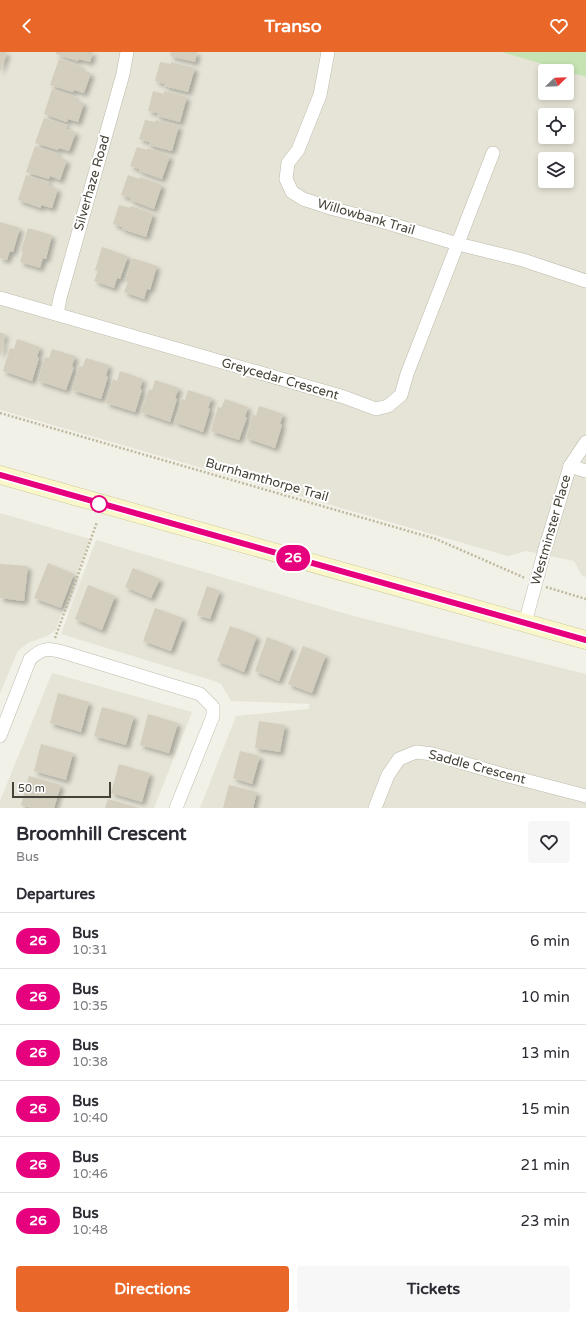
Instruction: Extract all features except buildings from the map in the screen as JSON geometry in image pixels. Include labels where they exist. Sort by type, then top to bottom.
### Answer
[{"type":"main road","points":[[0,476],[586,640]]},
{"type":"street","name":"Silverhaze Road","points":[[57,314],[60,298],[123,74],[127,52]]},
{"type":"street","name":"Willowbank Trail","points":[[328,52],[320,95],[298,150],[288,163],[286,179],[292,192],[304,199],[334,209],[381,221],[458,244],[523,260],[586,281]]},
{"type":"street","name":"Greycedar Crescent","points":[[0,298],[344,397],[376,409],[388,406],[401,395],[407,374],[493,153]]},
{"type":"street","name":"Westminster Place","points":[[525,624],[545,549],[570,466],[586,442]]},
{"type":"street","points":[[570,466],[586,471]]},
{"type":"street","points":[[0,736],[30,659],[43,650],[52,649],[200,694],[212,707],[213,716],[176,808]]},
{"type":"street","name":"Saddle Crescent","points":[[375,808],[388,775],[399,759],[416,752],[434,754],[501,774],[586,796]]},
{"type":"path","name":"Burnhamthorpe Trail","points":[[0,413],[436,539],[525,578]]},
{"type":"path","points":[[54,642],[97,522]]},
{"type":"path","points":[[547,588],[586,599]]},
{"type":"shaded area","points":[[0,52],[586,52],[586,577],[582,576],[574,561],[526,551],[508,556],[0,410]]},
{"type":"shaded area","points":[[0,513],[90,539],[55,631],[47,636],[28,643],[18,651],[0,693]]},
{"type":"shaded area","points":[[96,540],[350,615],[586,674],[586,808],[200,808],[236,716],[308,709],[310,704],[231,701],[221,684],[211,680],[61,634]]},
{"type":"shaded area","points":[[52,673],[192,712],[154,808],[0,808],[0,801]]},
{"type":"green space","points":[[502,52],[586,52],[586,77],[574,73],[574,64],[542,64]]},
{"type":"bus line","name":"26","points":[[0,475],[395,588],[586,640]]}]
